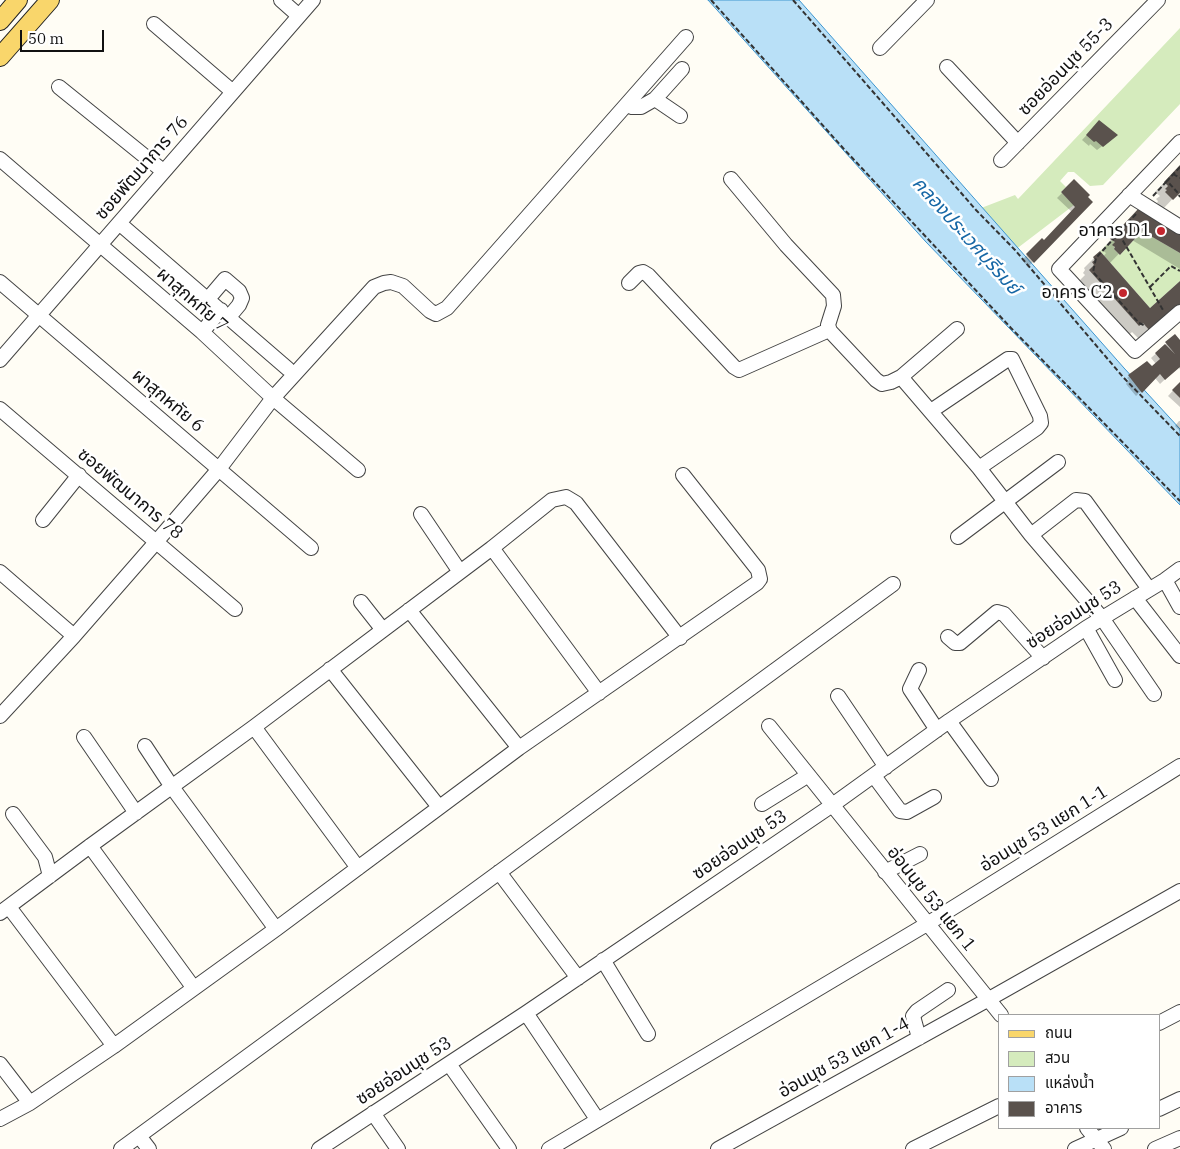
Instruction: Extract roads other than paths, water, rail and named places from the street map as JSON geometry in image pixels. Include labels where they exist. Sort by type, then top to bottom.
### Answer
[{"type":"main road","points":[[0,57],[50,0]]},
{"type":"main road","points":[[0,21],[14,1]]},
{"type":"street","points":[[281,0],[299,16]]},
{"type":"street","name":"ซอยพัฒนาการ 76","points":[[0,360],[313,0]]},
{"type":"street","points":[[880,48],[927,0]]},
{"type":"street","name":"ซอยอ่อนนุช 55-3","points":[[1001,160],[1158,0]]},
{"type":"street","points":[[154,24],[233,92]]},
{"type":"street","points":[[0,716],[74,636],[157,541],[219,469],[273,398],[374,287],[391,282],[403,286],[430,311],[436,314],[447,308],[686,37]]},
{"type":"street","points":[[947,67],[1018,142]]},
{"type":"street","points":[[627,105],[642,107],[655,99],[682,69]]},
{"type":"street","points":[[59,87],[163,171]]},
{"type":"street","points":[[655,99],[680,116]]},
{"type":"street","points":[[1180,142],[1059,269],[1135,351],[1180,312]]},
{"type":"street","name":"ผาสุกหทัย 7","points":[[0,159],[202,332],[273,398],[358,470]]},
{"type":"street","points":[[731,179],[786,245],[833,295],[834,306],[829,316],[829,330],[882,384],[901,377],[957,329]]},
{"type":"street","points":[[1129,195],[1180,227]]},
{"type":"street","points":[[119,223],[288,369]]},
{"type":"street","points":[[629,282],[643,272],[648,275],[734,367],[739,370],[829,330]]},
{"type":"street","points":[[202,332],[240,305],[242,298],[239,291],[225,279],[208,299]]},
{"type":"street","name":"ผาสุกหทัย 6","points":[[0,282],[311,548]]},
{"type":"street","points":[[931,411],[1008,359],[1012,359],[1040,416],[1041,423],[1037,428],[979,468]]},
{"type":"street","points":[[901,377],[979,468],[1031,536],[1102,618],[1154,694]]},
{"type":"street","name":"ซอยพัฒนาการ 78","points":[[0,409],[236,609]]},
{"type":"street","points":[[958,537],[1058,462]]},
{"type":"street","points":[[0,1119],[30,1103],[114,1046],[193,987],[276,929],[519,748],[757,583],[760,579],[758,570],[683,475]]},
{"type":"street","points":[[43,520],[79,476]]},
{"type":"street","points":[[114,1046],[4,910],[254,727],[492,548],[552,500],[566,497],[576,502],[680,638]]},
{"type":"street","points":[[1031,536],[1076,500],[1085,501],[1150,589]]},
{"type":"street","points":[[421,514],[460,572]]},
{"type":"street","points":[[492,548],[599,693]]},
{"type":"street","name":"ซอยอ่อนนุช 53","points":[[320,1149],[526,1013],[831,806],[937,730],[1086,628],[1165,580],[1180,568]]},
{"type":"street","points":[[0,572],[74,636]]},
{"type":"street","points":[[1165,580],[1180,606]]},
{"type":"street","points":[[121,1149],[893,584]]},
{"type":"street","points":[[1135,598],[1180,656]]},
{"type":"street","points":[[361,602],[383,630]]},
{"type":"street","points":[[409,610],[519,748]]},
{"type":"street","points":[[948,637],[955,643],[960,643],[997,612],[1004,614],[1043,658]]},
{"type":"street","points":[[1086,628],[1115,680]]},
{"type":"street","points":[[330,668],[439,807]]},
{"type":"street","points":[[919,670],[910,689],[937,730]]},
{"type":"street","points":[[838,696],[886,767]]},
{"type":"street","points":[[949,722],[991,779]]},
{"type":"street","name":"อ่อนนุช 53 แยก 1","points":[[768,726],[999,1014]]},
{"type":"street","points":[[254,727],[358,868]]},
{"type":"street","points":[[84,738],[136,813]]},
{"type":"street","points":[[145,746],[172,787],[276,929]]},
{"type":"street","name":"อ่อนนุช 53 แยก 1-1","points":[[549,1149],[927,924],[1180,766]]},
{"type":"street","points":[[762,804],[807,776]]},
{"type":"street","points":[[874,776],[900,811],[907,812],[934,797]]},
{"type":"street","points":[[13,814],[45,858],[50,876]]},
{"type":"street","points":[[90,846],[193,987]]},
{"type":"street","points":[[885,872],[920,854]]},
{"type":"street","points":[[499,872],[578,978]]},
{"type":"street","name":"อ่อนนุช 53 แยก 1-4","points":[[718,1149],[1180,891]]},
{"type":"street","points":[[603,960],[648,1034]]},
{"type":"street","points":[[918,1038],[913,1016],[917,1011],[948,990]]},
{"type":"street","points":[[1160,1022],[1180,1012]]},
{"type":"street","points":[[526,1013],[597,1119]]},
{"type":"street","points":[[0,1064],[30,1103]]},
{"type":"street","points":[[449,1064],[509,1149]]},
{"type":"street","points":[[1160,1109],[1180,1099]]},
{"type":"street","points":[[913,1149],[998,1106]]},
{"type":"street","points":[[374,1113],[398,1149]]},
{"type":"street","points":[[1088,1129],[1100,1144]]},
{"type":"street","points":[[1076,1149],[1100,1144],[1120,1129]]},
{"type":"street","points":[[139,1136],[149,1149]]},
{"type":"street","points":[[1156,1149],[1180,1138]]},
{"type":"water","name":"คลองประเวศบุรีรมย์","points":[[708,0],[799,0],[1180,429],[1180,505],[926,242]]},
{"type":"place","name":"อาคาร D1","points":[[1161,231]]},
{"type":"place","name":"อาคาร C2","points":[[1123,293]]}]
